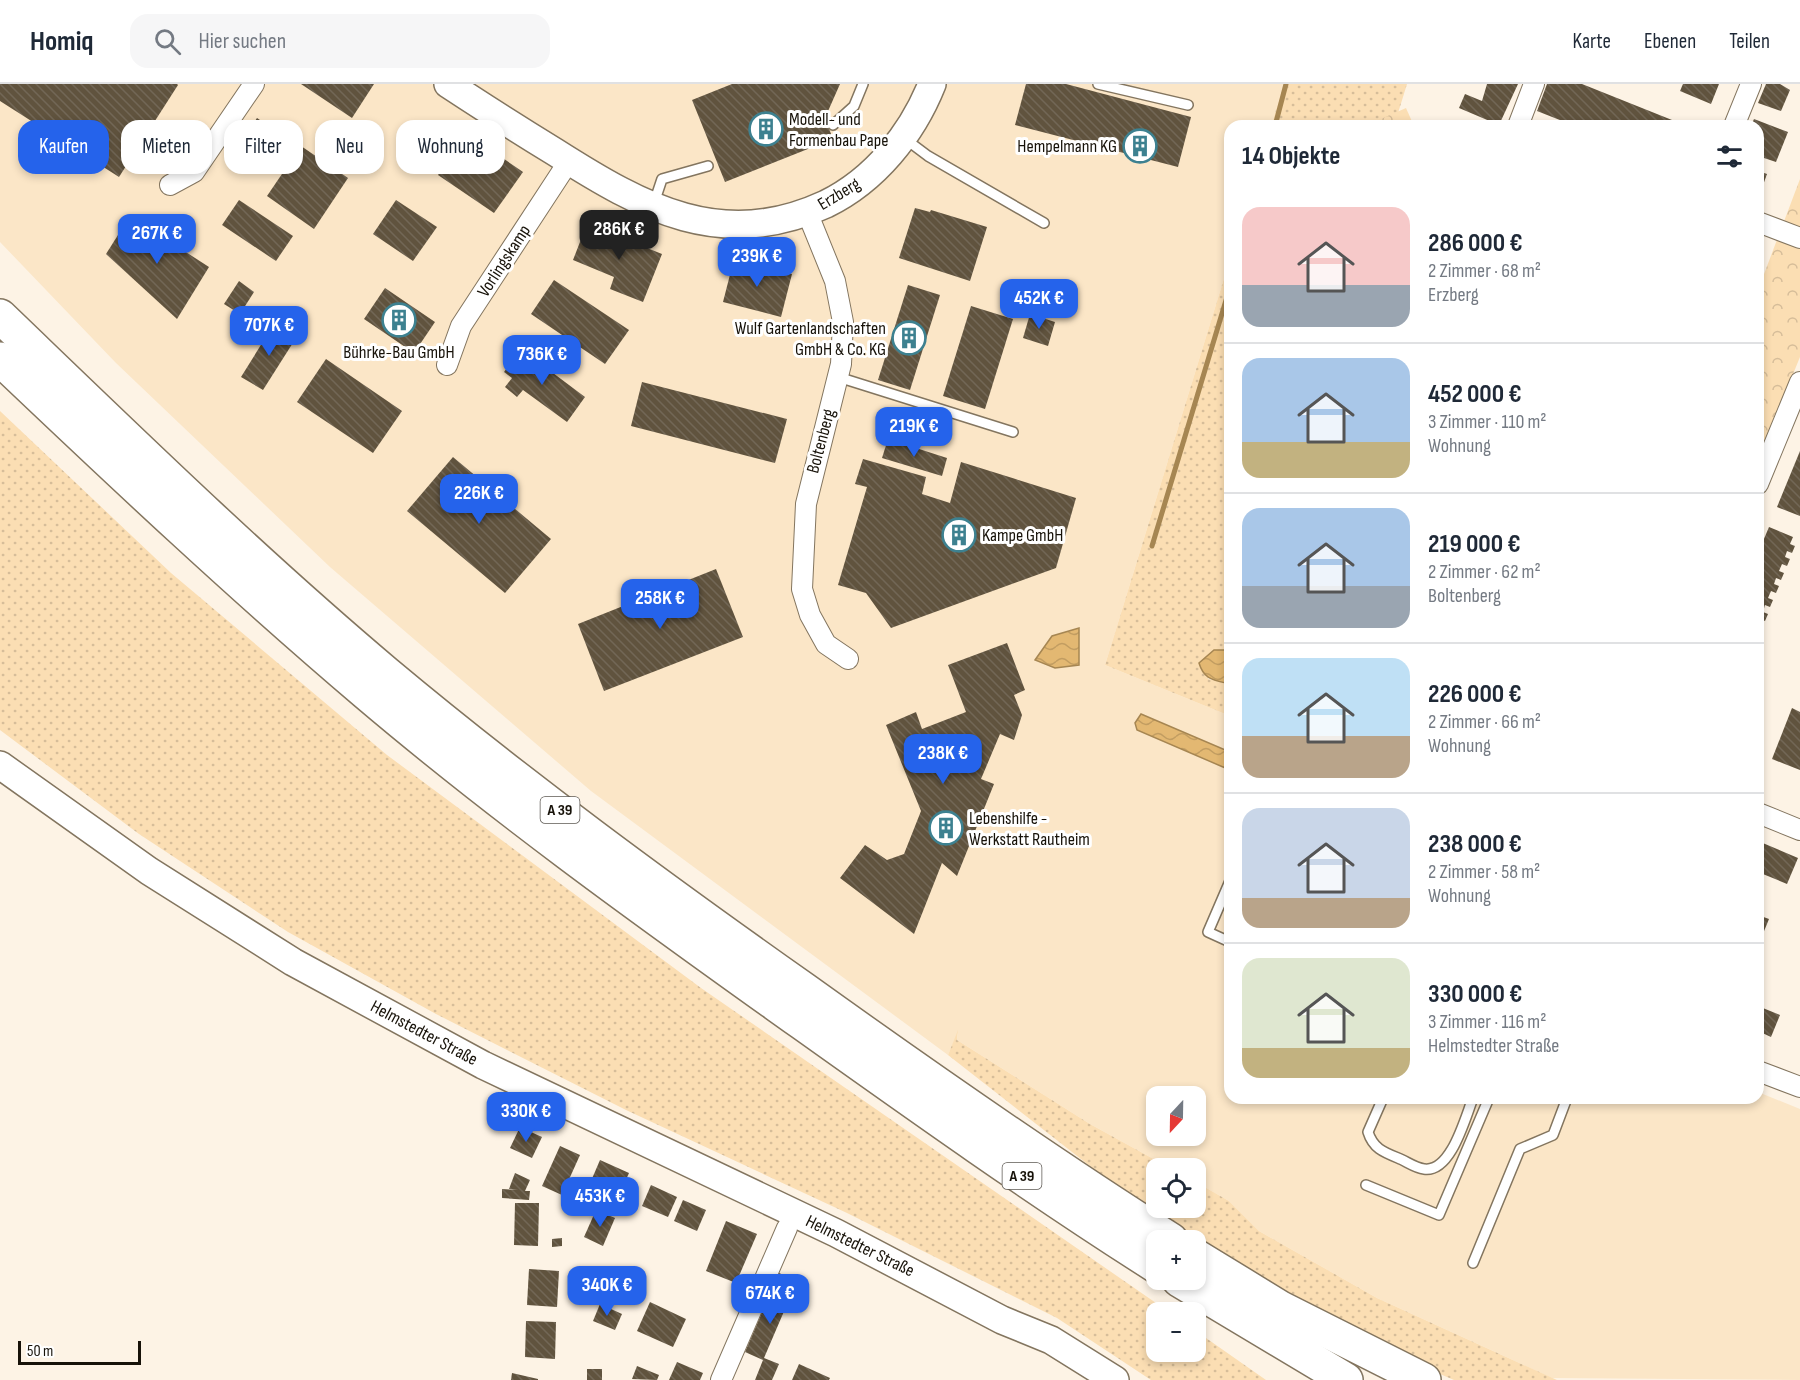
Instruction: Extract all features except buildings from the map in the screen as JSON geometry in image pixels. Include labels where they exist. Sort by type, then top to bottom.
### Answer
[{"type":"highway","name":"A 39","points":[[0,316],[275,575],[386,672],[503,766],[748,950],[960,1101],[1156,1230]]},
{"type":"highway","name":"A 39","points":[[0,359],[256,597],[368,694],[485,789],[606,881],[871,1072],[1146,1259]]},
{"type":"highway","points":[[1206,1262],[1281,1308],[1424,1380]]},
{"type":"highway","points":[[1195,1290],[1346,1380]]},
{"type":"highway","points":[[1213,1301],[1260,1346],[1306,1380]]},
{"type":"street","points":[[171,185],[194,172],[254,84]]},
{"type":"street","name":"Erzberg","points":[[448,84],[605,184],[652,208],[708,222],[739,225],[781,220],[807,212],[860,183],[881,163],[902,137],[915,118],[932,84]]},
{"type":"street","points":[[1520,120],[1534,84]]},
{"type":"street","points":[[1736,120],[1751,84]]},
{"type":"street","name":"Vorlingskamp","points":[[447,365],[461,326],[569,162]]},
{"type":"street","name":"Boltenberg","points":[[807,212],[835,281],[843,322],[838,376],[818,447],[806,504],[802,589],[810,615],[826,644],[848,659]]},
{"type":"street","points":[[1764,224],[1800,238]]},
{"type":"street","points":[[1764,469],[1800,382]]},
{"type":"street","name":"Helmstedter Straße","points":[[0,765],[148,872],[312,973],[483,1065],[836,1233],[1002,1320],[1051,1340],[1115,1380]]},
{"type":"street","points":[[1764,815],[1800,830]]},
{"type":"street","points":[[1764,1073],[1800,1087]]},
{"type":"street","points":[[721,1380],[787,1228]]},
{"type":"street","name":"Helmstedter Straße","points":[[1002,1320],[1086,1380]]},
{"type":"lane","points":[[833,125],[854,106],[864,84]]},
{"type":"lane","points":[[1098,84],[1188,105]]},
{"type":"lane","points":[[902,137],[928,156],[1044,224]]},
{"type":"lane","points":[[652,208],[662,179],[708,166]]},
{"type":"lane","points":[[838,376],[1013,432]]},
{"type":"lane","points":[[1224,895],[1208,932],[1224,939]]},
{"type":"lane","points":[[1380,1104],[1368,1132],[1371,1142],[1378,1150],[1424,1169],[1436,1167],[1448,1157],[1470,1104]]},
{"type":"lane","points":[[1366,1185],[1439,1215],[1486,1104]]},
{"type":"lane","points":[[1473,1263],[1520,1149],[1553,1135],[1565,1104]]},
{"type":"shaded area","points":[[0,84],[1284,84],[1273,120],[1224,120],[1224,278],[1105,665],[1224,714],[1224,1104],[1764,1104],[1764,1094],[1800,1109],[1800,1380],[1552,1378],[1377,1298],[1259,1231],[1229,1201],[1206,1188],[1206,1158],[1152,1158],[1090,1124],[957,1040],[958,1032],[948,1055],[591,791],[330,567],[116,363],[0,242]]},
{"type":"green space","points":[[1284,84],[1407,84],[1396,120],[1273,120]]},
{"type":"green space","points":[[1406,108],[1411,120],[1381,120]]},
{"type":"green space","points":[[1800,179],[1800,357],[1764,445],[1764,274]]},
{"type":"green space","points":[[1224,278],[1224,650],[1214,650],[1208,679],[1224,683],[1224,714],[1105,665]]},
{"type":"green space","points":[[0,411],[171,573],[387,755],[701,988],[1155,1302],[1146,1302],[1146,1362],[1206,1362],[1206,1338],[1266,1380],[1151,1380],[1057,1318],[847,1213],[626,1110],[436,1014],[288,932],[139,834],[0,730]]},
{"type":"green space","points":[[958,1030],[957,1040],[1090,1124],[1152,1158],[1146,1158],[1146,1210],[948,1055]]},
{"type":"green space","points":[[1206,1188],[1229,1201],[1259,1231],[1377,1298],[1557,1380],[1454,1380],[1412,1362],[1287,1300],[1206,1247],[1206,1230],[1173,1230],[1156,1218],[1206,1218]]},
{"type":"water","points":[[1079,628],[1079,665],[1055,668],[1035,660],[1052,636]]},
{"type":"water","points":[[1214,650],[1224,650],[1224,682],[1207,676],[1199,663]]},
{"type":"water","points":[[1141,714],[1224,749],[1224,767],[1137,730],[1135,723]]},
{"type":"waterway","points":[[1277,120],[1286,84]]},
{"type":"waterway","points":[[1152,546],[1224,307]]},
{"type":"place","name":"Modell- und Formenbau Pape","points":[[766,129]]},
{"type":"place","name":"Hempelmann KG","points":[[1140,146]]},
{"type":"place","name":"Bührke-Bau GmbH","points":[[399,320]]},
{"type":"place","name":"Wulf Gartenlandschaften GmbH & Co. KG","points":[[909,338]]},
{"type":"place","name":"Kampe GmbH","points":[[959,535]]},
{"type":"place","name":"Lebenshilfe - Werkstatt Rautheim","points":[[946,828]]}]
